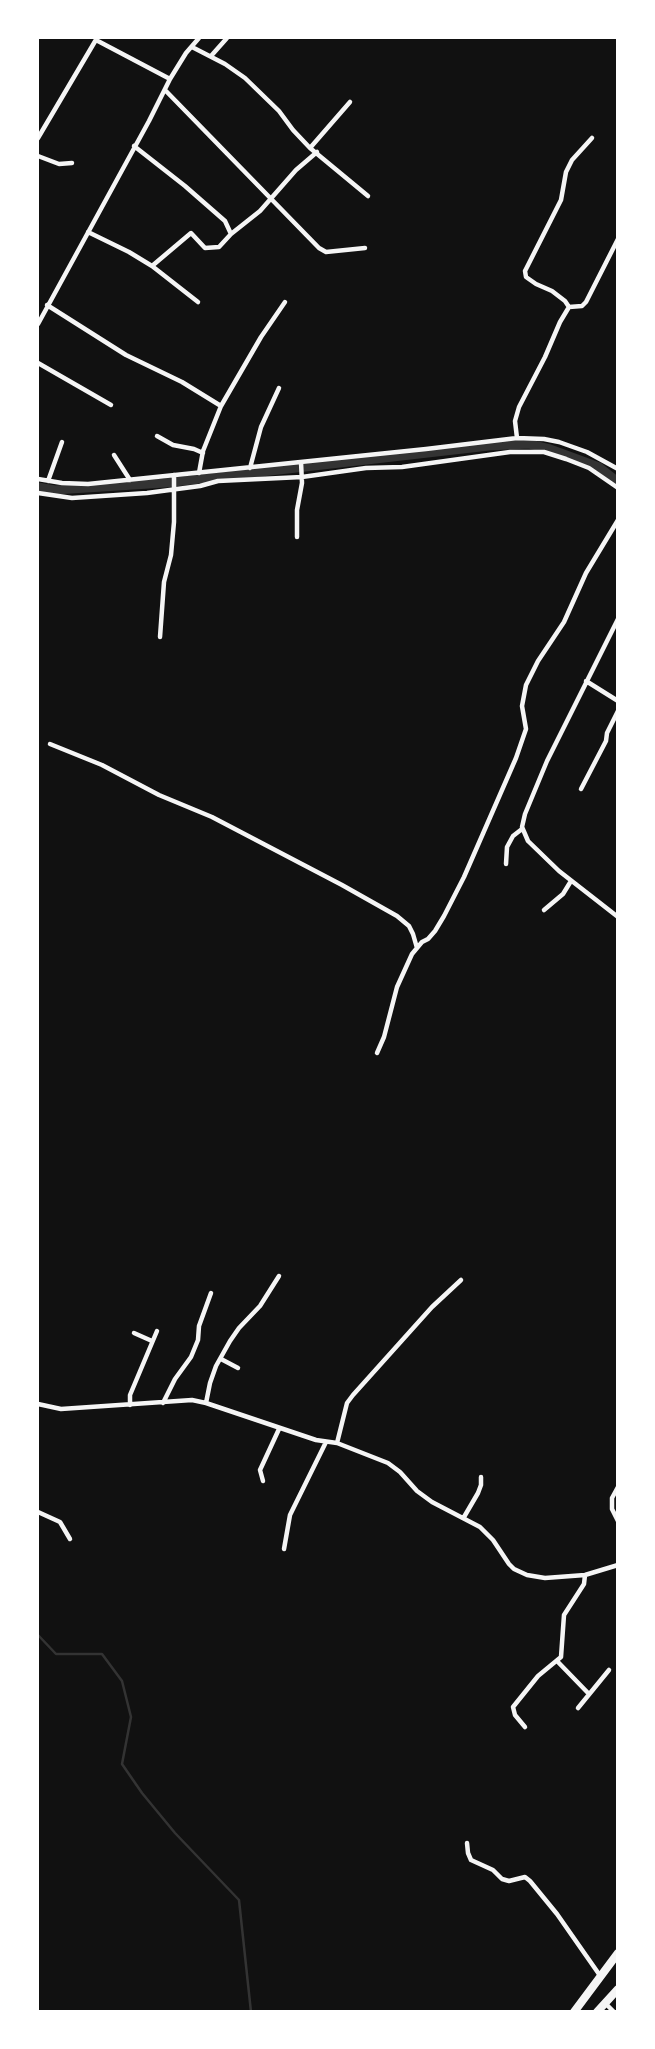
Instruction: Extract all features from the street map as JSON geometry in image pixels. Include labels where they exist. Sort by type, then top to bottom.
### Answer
[{"type":"main road","points":[[574,2012],[618,1953]]},
{"type":"main road","points":[[597,2012],[618,1989]]},
{"type":"street","points":[[38,324],[164,90],[167,78],[199,38]]},
{"type":"street","points":[[211,56],[227,38]]},
{"type":"street","points":[[38,138],[96,39],[167,78]]},
{"type":"street","points":[[192,47],[211,56],[245,78],[279,111],[310,148],[368,196]]},
{"type":"street","points":[[164,90],[320,248],[326,252],[365,248]]},
{"type":"street","points":[[310,148],[350,102]]},
{"type":"street","points":[[569,308],[565,301],[552,291],[526,277],[525,271],[561,200],[566,172],[572,160],[592,138]]},
{"type":"street","points":[[134,146],[185,186],[225,221],[231,234]]},
{"type":"street","points":[[152,266],[191,234],[205,248],[219,247],[231,234],[260,210],[296,170],[317,152]]},
{"type":"street","points":[[38,156],[59,164],[72,163]]},
{"type":"street","points":[[88,232],[152,266],[198,302]]},
{"type":"street","points":[[517,438],[515,421],[519,408],[545,357],[560,322],[569,308],[582,306],[586,302],[618,239]]},
{"type":"street","points":[[199,473],[203,454],[221,406],[261,337],[285,302]]},
{"type":"street","points":[[47,306],[126,355],[182,382],[221,406]]},
{"type":"street","points":[[38,363],[112,405]]},
{"type":"street","points":[[250,468],[261,427],[279,388]]},
{"type":"street","points":[[156,436],[173,445],[194,449],[203,454]]},
{"type":"street","points":[[38,479],[88,484],[301,464],[517,438],[544,439],[559,442],[587,452],[618,469]]},
{"type":"street","points":[[48,481],[62,442]]},
{"type":"street","points":[[38,493],[72,498],[146,493],[174,487],[200,486],[218,482],[366,468],[402,467],[510,452],[544,452],[589,468],[618,488]]},
{"type":"street","points":[[114,455],[130,480]]},
{"type":"street","points":[[297,537],[297,510],[302,475],[301,464]]},
{"type":"street","points":[[160,637],[164,582],[172,555],[174,476]]},
{"type":"street","points":[[377,1053],[384,1037],[397,987],[412,954],[435,931],[444,916],[464,877],[516,758],[526,729],[522,706],[526,684],[538,661],[564,622],[586,573],[618,520]]},
{"type":"street","points":[[618,619],[547,761],[525,814],[522,828],[528,842],[570,881],[618,917]]},
{"type":"street","points":[[586,681],[618,701]]},
{"type":"street","points":[[580,789],[606,741],[607,733],[618,711]]},
{"type":"street","points":[[50,744],[102,764],[159,795],[230,826],[342,885],[397,916],[409,926],[414,934],[417,948]]},
{"type":"street","points":[[506,864],[507,847],[513,836],[522,828]]},
{"type":"street","points":[[544,910],[563,894],[570,881]]},
{"type":"street","points":[[206,1404],[210,1383],[234,1334],[253,1315],[280,1276]]},
{"type":"street","points":[[336,1444],[347,1403],[353,1395],[432,1307],[461,1280]]},
{"type":"street","points":[[164,1403],[175,1379],[191,1357],[198,1340],[199,1326],[211,1293]]},
{"type":"street","points":[[130,1405],[130,1395],[156,1331]]},
{"type":"street","points":[[134,1333],[152,1342]]},
{"type":"street","points":[[221,1358],[238,1368]]},
{"type":"street","points":[[38,1404],[61,1409],[192,1400],[279,1429],[336,1444],[388,1463],[432,1502],[480,1527],[493,1540],[514,1568],[527,1575],[545,1578],[585,1575],[618,1565]]},
{"type":"street","points":[[263,1481],[260,1470],[279,1429]]},
{"type":"street","points":[[284,1548],[290,1515],[326,1442]]},
{"type":"street","points":[[464,1517],[478,1493],[481,1478]]},
{"type":"street","points":[[618,1487],[612,1498],[612,1509],[618,1521]]},
{"type":"street","points":[[38,1512],[60,1522],[70,1540]]},
{"type":"street","points":[[525,1727],[513,1711],[513,1708],[538,1676],[561,1657],[564,1615],[584,1584],[585,1575]]},
{"type":"street","points":[[557,1661],[589,1694]]},
{"type":"street","points":[[578,1708],[609,1670]]},
{"type":"street","points":[[468,1842],[468,1853],[472,1860],[493,1870],[502,1879],[509,1881],[524,1877],[530,1881],[557,1914],[601,1977]]},
{"type":"street","points":[[605,2003],[614,2012]]},
{"type":"waterway","points":[[38,487],[55,490],[165,483],[489,446],[529,444],[550,449],[599,467],[618,482]]},
{"type":"waterway","points":[[38,1635],[56,1654],[102,1654],[122,1681],[131,1717],[122,1764],[142,1793],[175,1833],[239,1900],[251,2012]]}]
